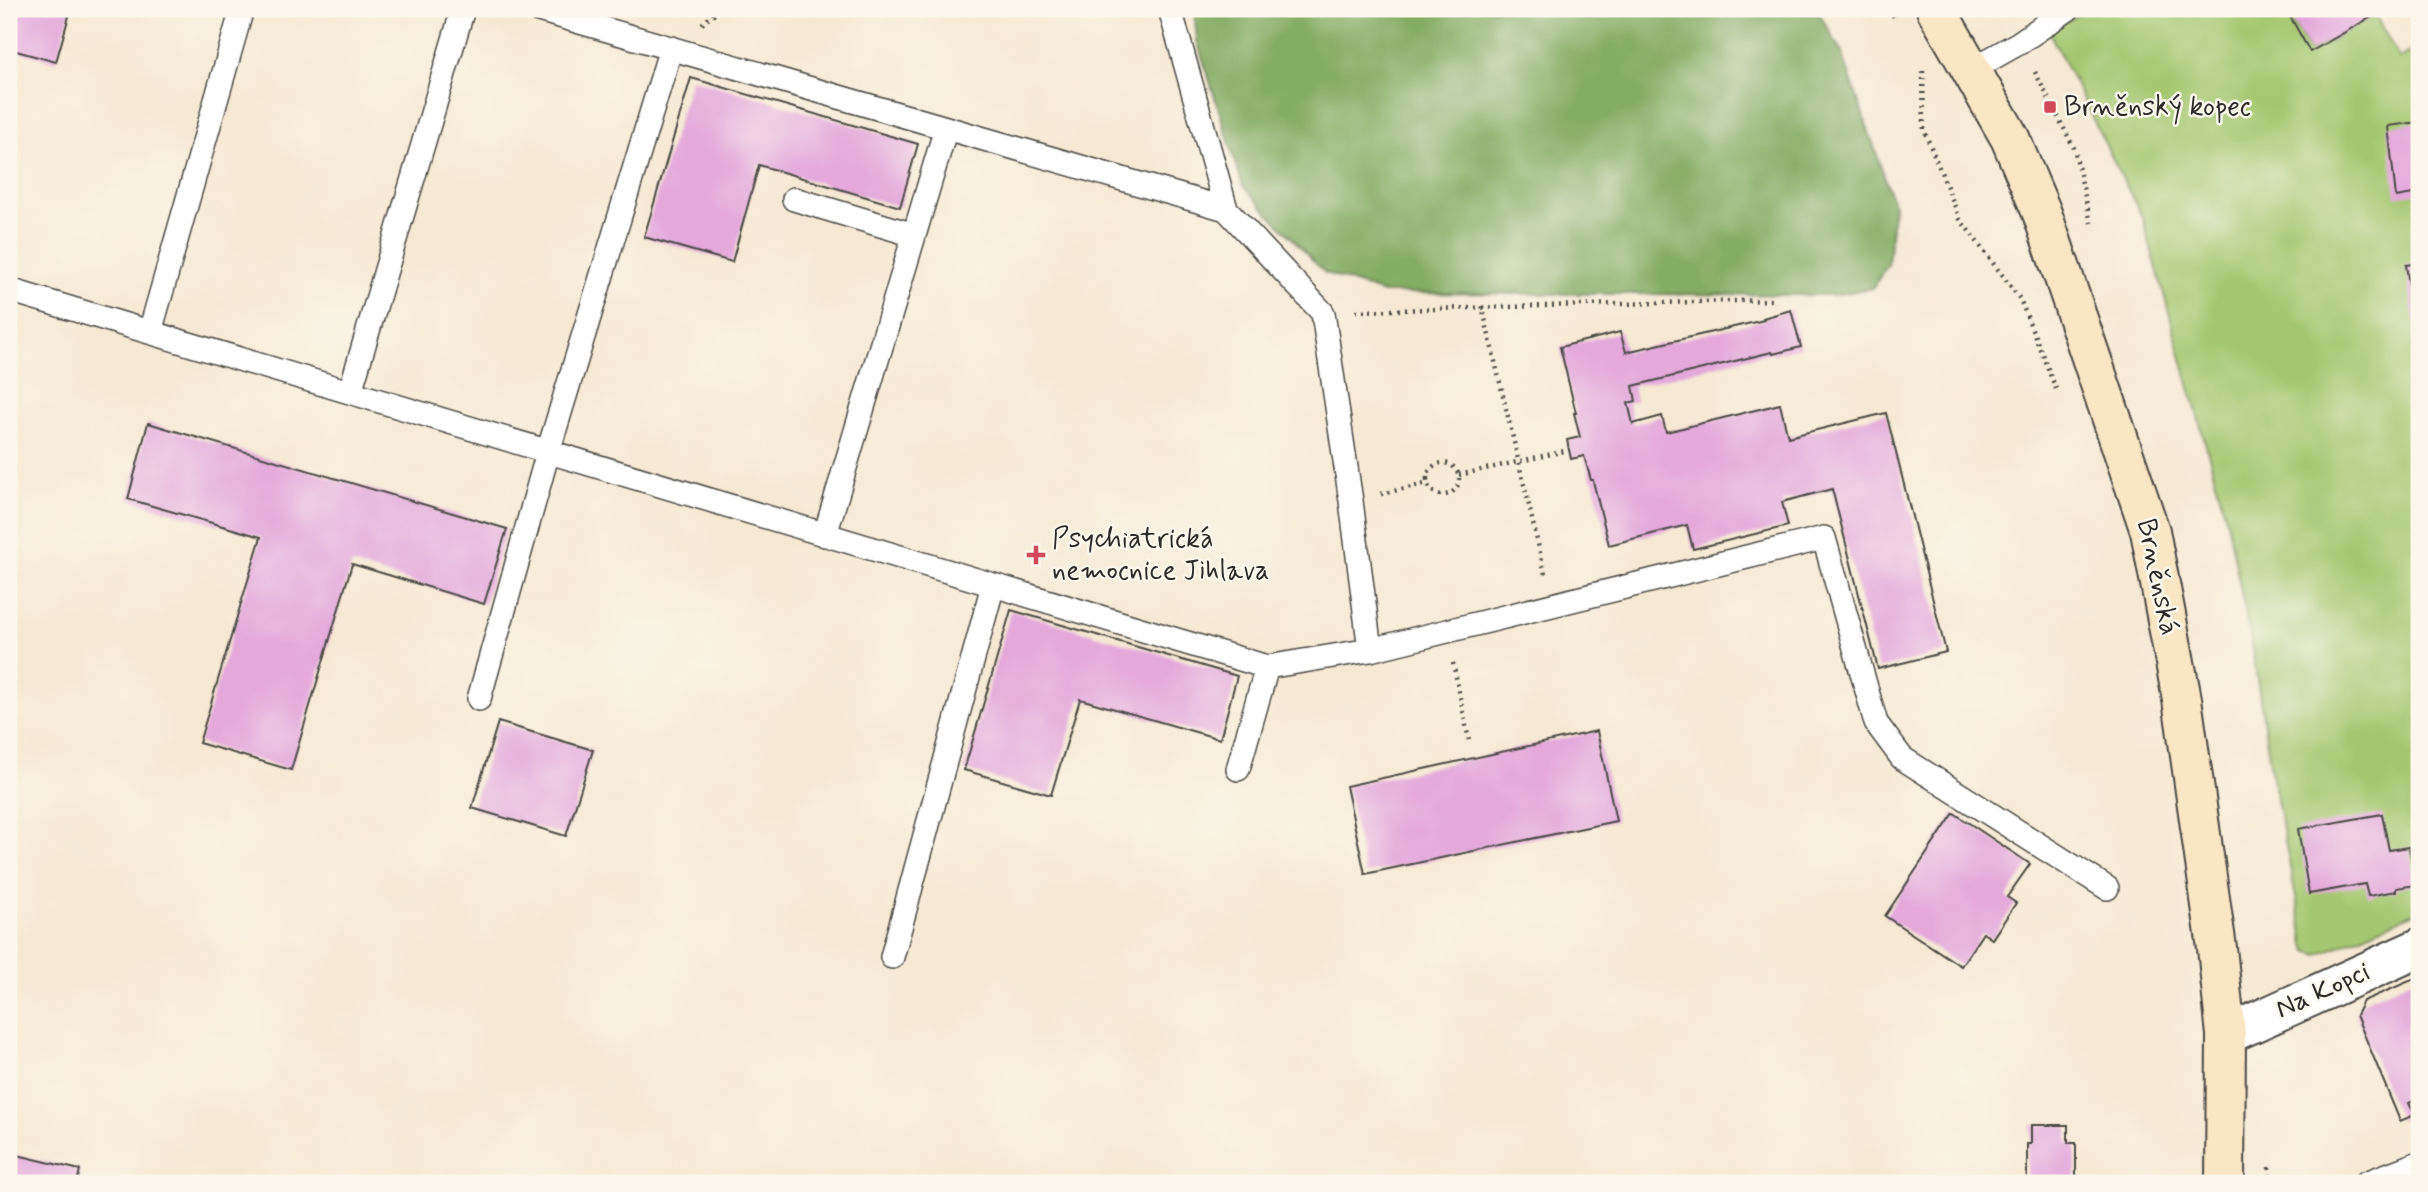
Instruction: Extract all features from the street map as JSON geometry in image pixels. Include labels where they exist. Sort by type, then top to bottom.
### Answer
[{"type":"main road","name":"Brněnská","points":[[1936,9],[2010,138],[2042,213],[2150,531],[2182,699],[2226,1035],[2225,1183]]},
{"type":"street","name":"Na Kopci","points":[[2226,1035],[2419,948]]},
{"type":"lane","points":[[150,332],[242,9]]},
{"type":"lane","points":[[350,392],[463,9]]},
{"type":"lane","points":[[535,9],[1226,209]]},
{"type":"lane","points":[[1170,9],[1226,209],[1323,313],[1370,650]]},
{"type":"lane","points":[[1971,70],[2019,43],[2068,9]]},
{"type":"lane","points":[[479,699],[548,452],[671,48]]},
{"type":"lane","points":[[825,535],[946,128]]},
{"type":"lane","points":[[794,199],[914,235]]},
{"type":"lane","points":[[9,290],[1268,667],[1370,650],[1824,537],[1876,723],[1902,758],[2108,888]]},
{"type":"lane","points":[[892,957],[993,585]]},
{"type":"lane","points":[[1238,769],[1268,667]]},
{"type":"lane","points":[[2366,1183],[2419,1163]]},
{"type":"path","points":[[1889,9],[1901,30]]},
{"type":"path","points":[[1918,62],[1923,72],[1924,130],[1960,219],[2020,299],[2060,400]]},
{"type":"path","points":[[1323,313],[1482,306],[1770,300]]},
{"type":"path","points":[[1482,306],[1553,606]]},
{"type":"path","points":[[1459,475],[1569,450]]},
{"type":"path","points":[[1436,465],[1452,467],[1459,475],[1455,489],[1447,495],[1437,494],[1428,484],[1429,473],[1436,465]]},
{"type":"path","points":[[1351,501],[1428,484]]},
{"type":"path","points":[[1447,631],[1469,740]]},
{"type":"green space","points":[[1194,9],[1813,9],[1821,16],[1842,53],[1894,205],[1888,265],[1872,288],[1834,295],[1383,293],[1325,273],[1243,186],[1197,41]]},
{"type":"green space","points":[[2088,9],[2286,9],[2310,52],[2375,15],[2399,58],[2419,46],[2419,911],[2318,955],[2307,951],[2305,944],[2227,521],[2143,219],[2049,32]]},
{"type":"building","points":[[9,9],[71,9],[56,62],[9,49]]},
{"type":"building","points":[[2286,9],[2372,9],[2375,15],[2310,52]]},
{"type":"building","points":[[691,78],[918,144],[900,207],[759,165],[732,262],[644,237]]},
{"type":"building","points":[[2419,122],[2419,193],[2396,197],[2388,126]]},
{"type":"building","points":[[2419,263],[2419,325],[2415,325],[2406,265]]},
{"type":"building","points":[[1791,310],[1801,347],[1633,386],[1636,401],[1628,403],[1633,424],[1662,416],[1666,432],[1780,404],[1788,437],[1886,413],[1946,652],[1878,669],[1832,489],[1782,502],[1788,526],[1693,549],[1687,525],[1609,545],[1593,480],[1584,456],[1571,459],[1567,440],[1580,437],[1560,347],[1620,332],[1626,352],[1764,320],[1763,318]]},
{"type":"building","points":[[148,423],[507,529],[484,604],[352,564],[291,770],[199,743],[261,537],[128,499]]},
{"type":"building","points":[[1011,610],[1237,676],[1220,739],[1080,699],[1051,795],[964,770]]},
{"type":"building","points":[[498,722],[593,750],[566,836],[472,808]]},
{"type":"building","points":[[1597,731],[1616,821],[1365,874],[1346,786]]},
{"type":"building","points":[[1954,813],[2030,864],[2007,897],[2016,903],[1992,939],[1983,933],[1961,966],[1885,916]]},
{"type":"building","points":[[2382,814],[2389,850],[2409,847],[2416,885],[2368,896],[2365,884],[2309,894],[2298,829]]},
{"type":"building","points":[[2419,977],[2419,1099],[2409,1103],[2415,1115],[2400,1121],[2356,1015],[2363,1001]]},
{"type":"building","points":[[2031,1125],[2068,1125],[2068,1143],[2076,1143],[2076,1183],[2027,1183],[2027,1144],[2031,1144]]},
{"type":"building","points":[[9,1153],[80,1170],[77,1183],[9,1183]]},
{"type":"place","name":"Brněnský kopec","points":[[2050,107]]},
{"type":"place","name":"Psychiatrická nemocnice Jihlava","points":[[1036,555]]}]
